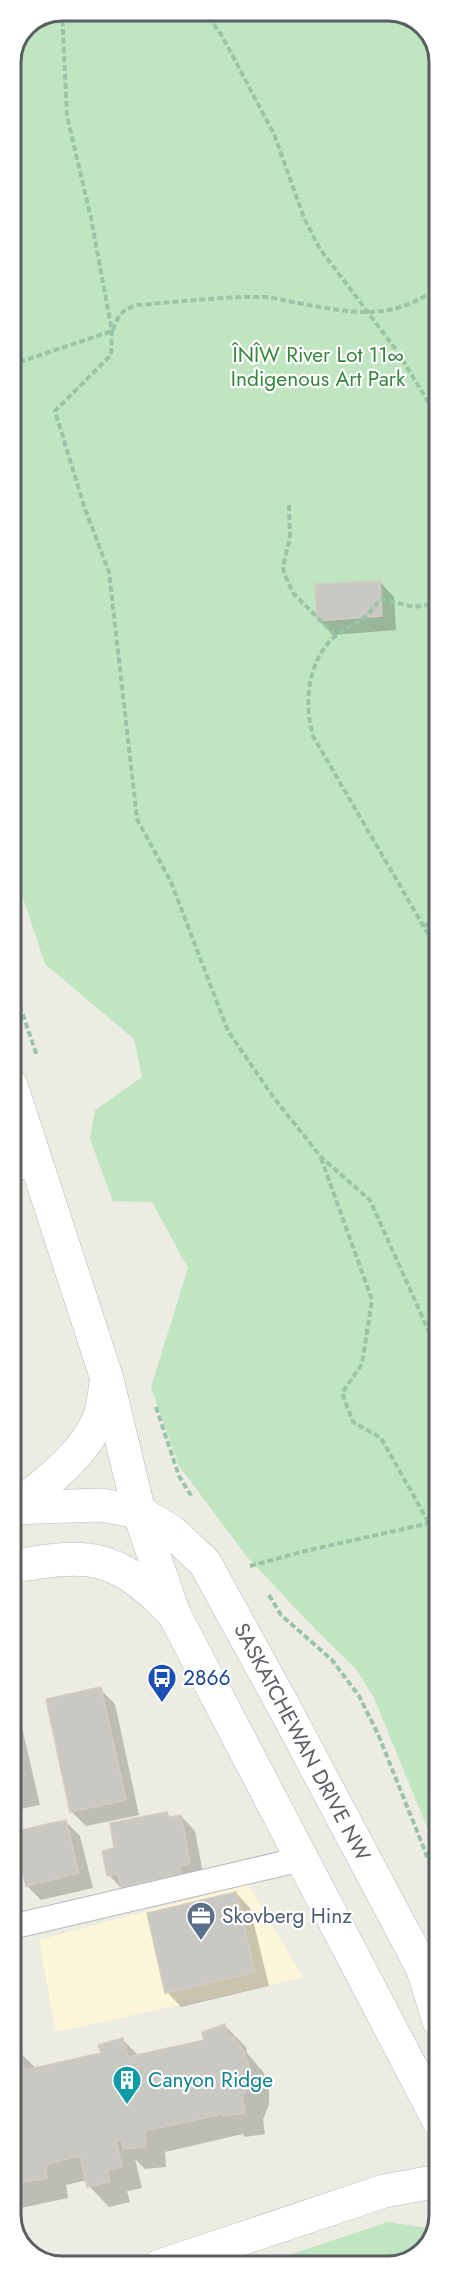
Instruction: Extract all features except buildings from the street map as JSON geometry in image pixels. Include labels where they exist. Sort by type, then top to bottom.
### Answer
[{"type":"main road","points":[[21,1148],[24,1167],[107,1379],[139,1512],[174,1614],[429,2100]]},
{"type":"main road","points":[[21,1501],[64,1467],[83,1444],[98,1420],[107,1379]]},
{"type":"main road","points":[[21,1507],[101,1505],[139,1512]]},
{"type":"main road","name":"SASKATCHEWAN DRIVE NW","points":[[139,1512],[171,1531],[205,1563],[429,1978]]},
{"type":"main road","points":[[21,1565],[53,1559],[86,1559],[115,1566],[150,1590],[174,1614]]},
{"type":"main road","points":[[190,2256],[384,2191],[429,2183]]},
{"type":"lane","points":[[21,1925],[302,1859]]},
{"type":"path","points":[[63,21],[67,116],[91,218],[112,331],[111,356],[55,411],[85,509],[109,572],[136,819],[171,882],[228,1031],[273,1098],[321,1157],[370,1200],[429,1331]]},
{"type":"path","points":[[212,21],[274,134],[304,218],[320,249],[397,351],[429,403]]},
{"type":"path","points":[[112,331],[117,318],[124,310],[137,305],[235,298],[276,298],[340,311],[366,312],[407,307],[429,293]]},
{"type":"path","points":[[21,361],[112,331]]},
{"type":"path","points":[[289,506],[290,538],[283,566],[284,573],[293,593],[336,636]]},
{"type":"path","points":[[429,605],[414,607],[381,599],[365,617],[330,641],[313,670],[308,708],[313,736],[429,935]]},
{"type":"path","points":[[424,926],[429,923]]},
{"type":"path","points":[[21,1010],[39,1065]]},
{"type":"path","points":[[252,1574],[246,1567],[429,1523],[381,1438],[353,1422],[342,1392],[362,1364],[372,1300],[321,1157]]},
{"type":"path","points":[[153,1400],[179,1476],[196,1504]]},
{"type":"path","points":[[264,1590],[281,1615],[332,1660],[359,1696],[378,1734],[429,1861]]},
{"type":"shaded area","points":[[248,1884],[303,1978],[56,2032],[39,1940]]},
{"type":"green space","name":"ÎNÎW River Lot 11∞ Indigenous Art Park","points":[[62,21],[399,22],[417,33],[425,44],[429,56],[429,1832],[374,1698],[356,1669],[248,1558],[179,1466],[151,1387],[188,1268],[152,1202],[113,1201],[90,1139],[95,1110],[142,1077],[134,1039],[45,964],[21,892],[21,62],[24,46],[39,28]]},
{"type":"green space","points":[[388,2222],[427,2228],[424,2236],[413,2248],[394,2256],[286,2256]]},
{"type":"place","name":"2866","points":[[162,1704]]},
{"type":"place","name":"Skovberg Hinz","points":[[201,1942]]},
{"type":"place","name":"Canyon Ridge","points":[[127,2106]]}]
